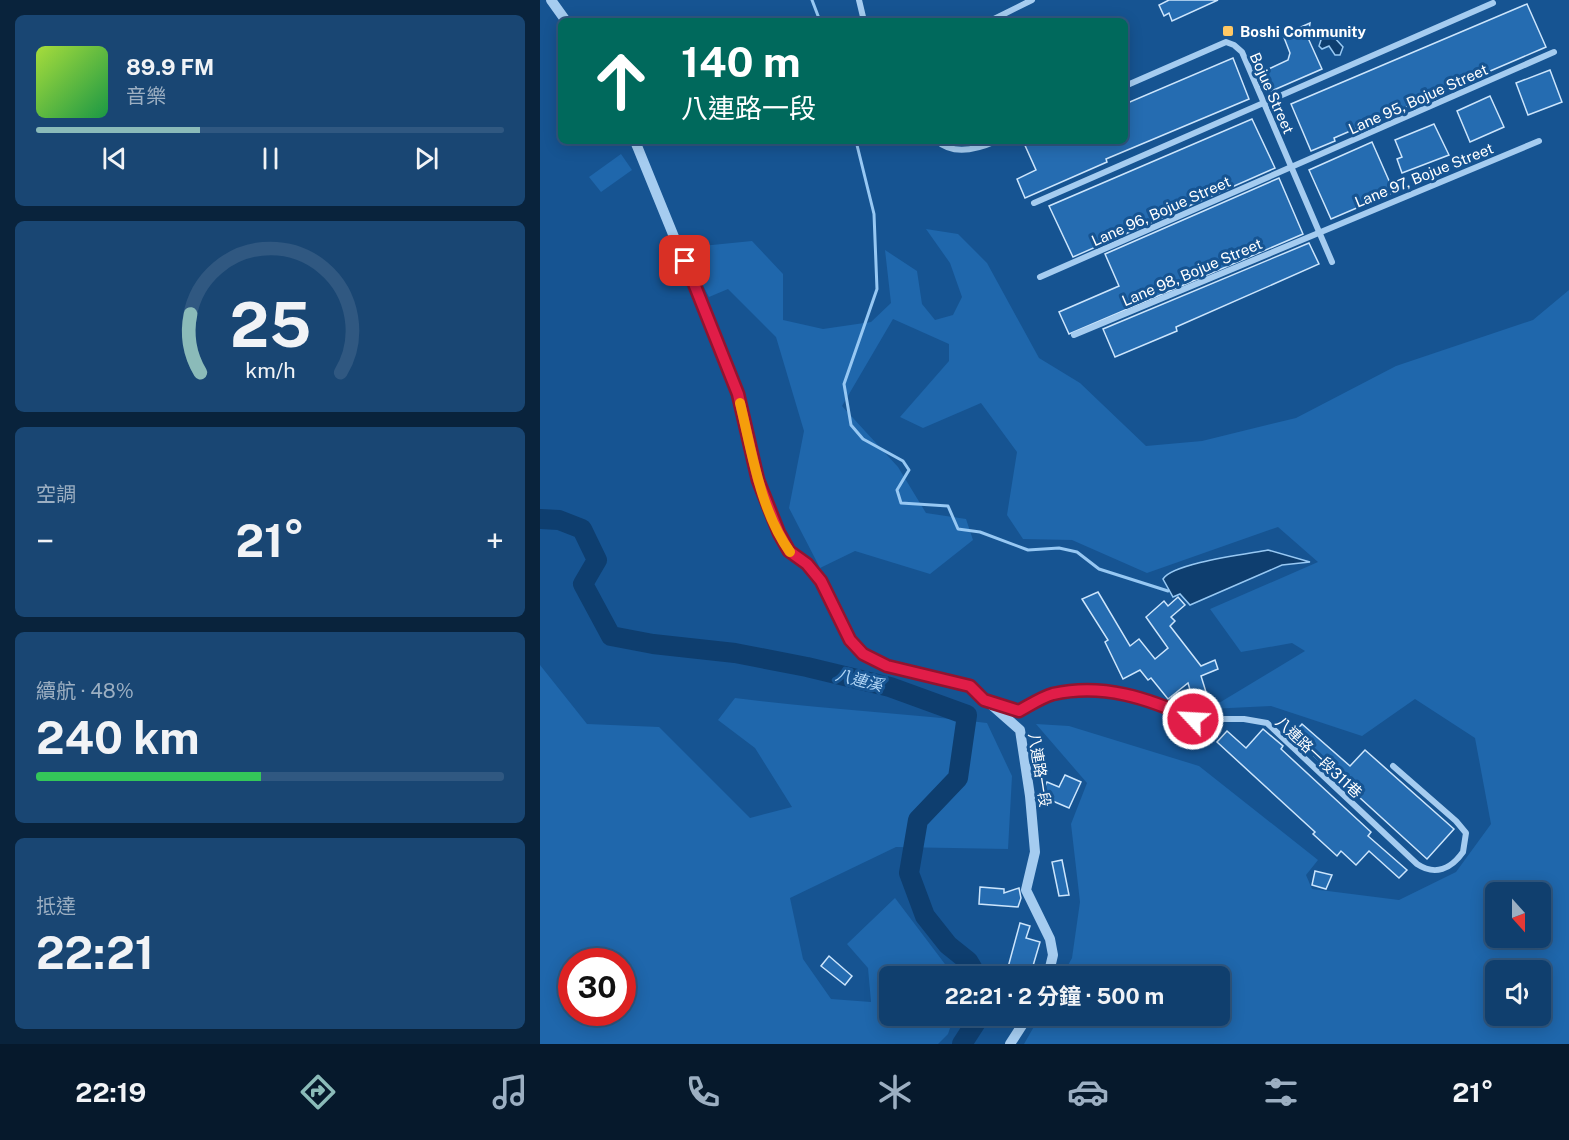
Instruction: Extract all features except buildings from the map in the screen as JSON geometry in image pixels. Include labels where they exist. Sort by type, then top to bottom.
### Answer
[{"type":"street","points":[[551,0],[564,18]]},
{"type":"street","points":[[996,18],[1032,0]]},
{"type":"street","points":[[861,1],[864,18]]},
{"type":"street","points":[[1034,203],[1493,3]]},
{"type":"street","name":"Bojue Street","points":[[1128,85],[1226,42],[1234,45],[1242,52],[1332,262]]},
{"type":"street","name":"Lane 95, Bojue Street","points":[[1292,167],[1554,52]]},
{"type":"street","name":"Lane 97, Bojue Street","points":[[1318,231],[1539,141]]},
{"type":"street","name":"八連路一段","points":[[636,144],[738,394],[758,480],[789,551],[807,564],[821,581],[850,640],[863,654],[887,666],[970,686],[1020,730],[1029,786],[1035,852],[1026,890],[1050,939],[1053,955],[1050,966]]},
{"type":"street","points":[[940,144],[945,148],[964,150],[981,148],[990,144]]},
{"type":"street","name":"Lane 96, Bojue Street","points":[[1040,277],[1292,167]]},
{"type":"street","name":"Lane 98, Bojue Street","points":[[1074,335],[1318,231]]},
{"type":"street","name":"八連路一段311巷","points":[[984,700],[1019,711],[1051,694],[1089,690],[1120,692],[1161,704],[1193,719],[1244,719],[1267,723],[1417,864],[1427,871],[1444,869],[1463,852],[1466,833],[1456,821],[1393,765]]},
{"type":"street","points":[[1011,1044],[1022,1026]]},
{"type":"shaded area","points":[[1333,36],[1343,47],[1340,55],[1335,55],[1329,46],[1322,49],[1319,46],[1322,37]]},
{"type":"shaded area","points":[[621,154],[632,170],[601,192],[589,177]]},
{"type":"shaded area","points":[[926,229],[958,234],[987,263],[1039,358],[1080,383],[1146,446],[1202,441],[1296,418],[1396,366],[1533,320],[1569,290],[1569,1044],[1024,1044],[1034,1026],[1230,1026],[1230,966],[1068,966],[1072,958],[1080,902],[1071,824],[1087,783],[1036,724],[1069,726],[1199,766],[1318,860],[1306,875],[1312,889],[1399,900],[1456,872],[1491,824],[1475,738],[1415,699],[1362,736],[1271,706],[1209,709],[1305,651],[1292,643],[1241,652],[1210,609],[1318,562],[1278,527],[1147,573],[1072,540],[1023,539],[1007,515],[1017,452],[981,403],[923,428],[900,417],[949,361],[949,344],[893,319],[842,406],[898,467],[926,513],[966,519],[973,540],[930,574],[855,551],[820,568],[789,508],[804,431],[776,337],[728,289],[709,297],[692,264],[702,246],[752,241],[783,274],[783,320],[823,329],[871,322],[891,303],[885,250],[917,271],[922,304],[935,320],[953,315],[962,297],[950,263]]},
{"type":"shaded area","points":[[1268,550],[1310,562],[1282,565],[1190,605],[1180,594],[1173,597],[1163,579],[1170,573],[1195,564]]},
{"type":"shaded area","points":[[540,665],[587,724],[659,727],[750,818],[792,807],[755,748],[718,720],[735,698],[987,723],[1012,776],[1008,849],[896,847],[790,898],[803,959],[831,999],[871,1002],[868,968],[847,944],[895,898],[946,966],[879,966],[879,1026],[951,1026],[948,1034],[938,1044],[540,1044]]},
{"type":"waterway","points":[[812,0],[819,18]]},
{"type":"waterway","points":[[857,144],[874,214],[877,289],[844,384],[851,425],[863,439],[903,461],[909,470],[897,490],[901,503],[948,506],[958,529],[980,532],[1028,550],[1059,548],[1077,552],[1099,569],[1168,591]]},
{"type":"waterway","name":"八連溪","points":[[540,519],[559,520],[582,529],[597,560],[583,584],[611,636],[653,644],[735,653],[807,667],[890,687],[967,715],[958,778],[918,820],[909,873],[925,916],[948,945],[971,966]]},
{"type":"waterway","name":"八連溪","points":[[962,1044],[974,1026]]},
{"type":"slow traffic","points":[[740,403],[758,480],[779,533],[790,552]]},
{"type":"place","name":"Boshi Community","points":[[1228,31]]},
{"type":"route","points":[[685,261],[738,394],[758,480],[779,533],[789,551],[807,564],[821,581],[855,647],[863,654],[887,666],[970,686],[984,700],[1019,711],[1051,694],[1089,690],[1120,692],[1161,704],[1193,719]]}]
